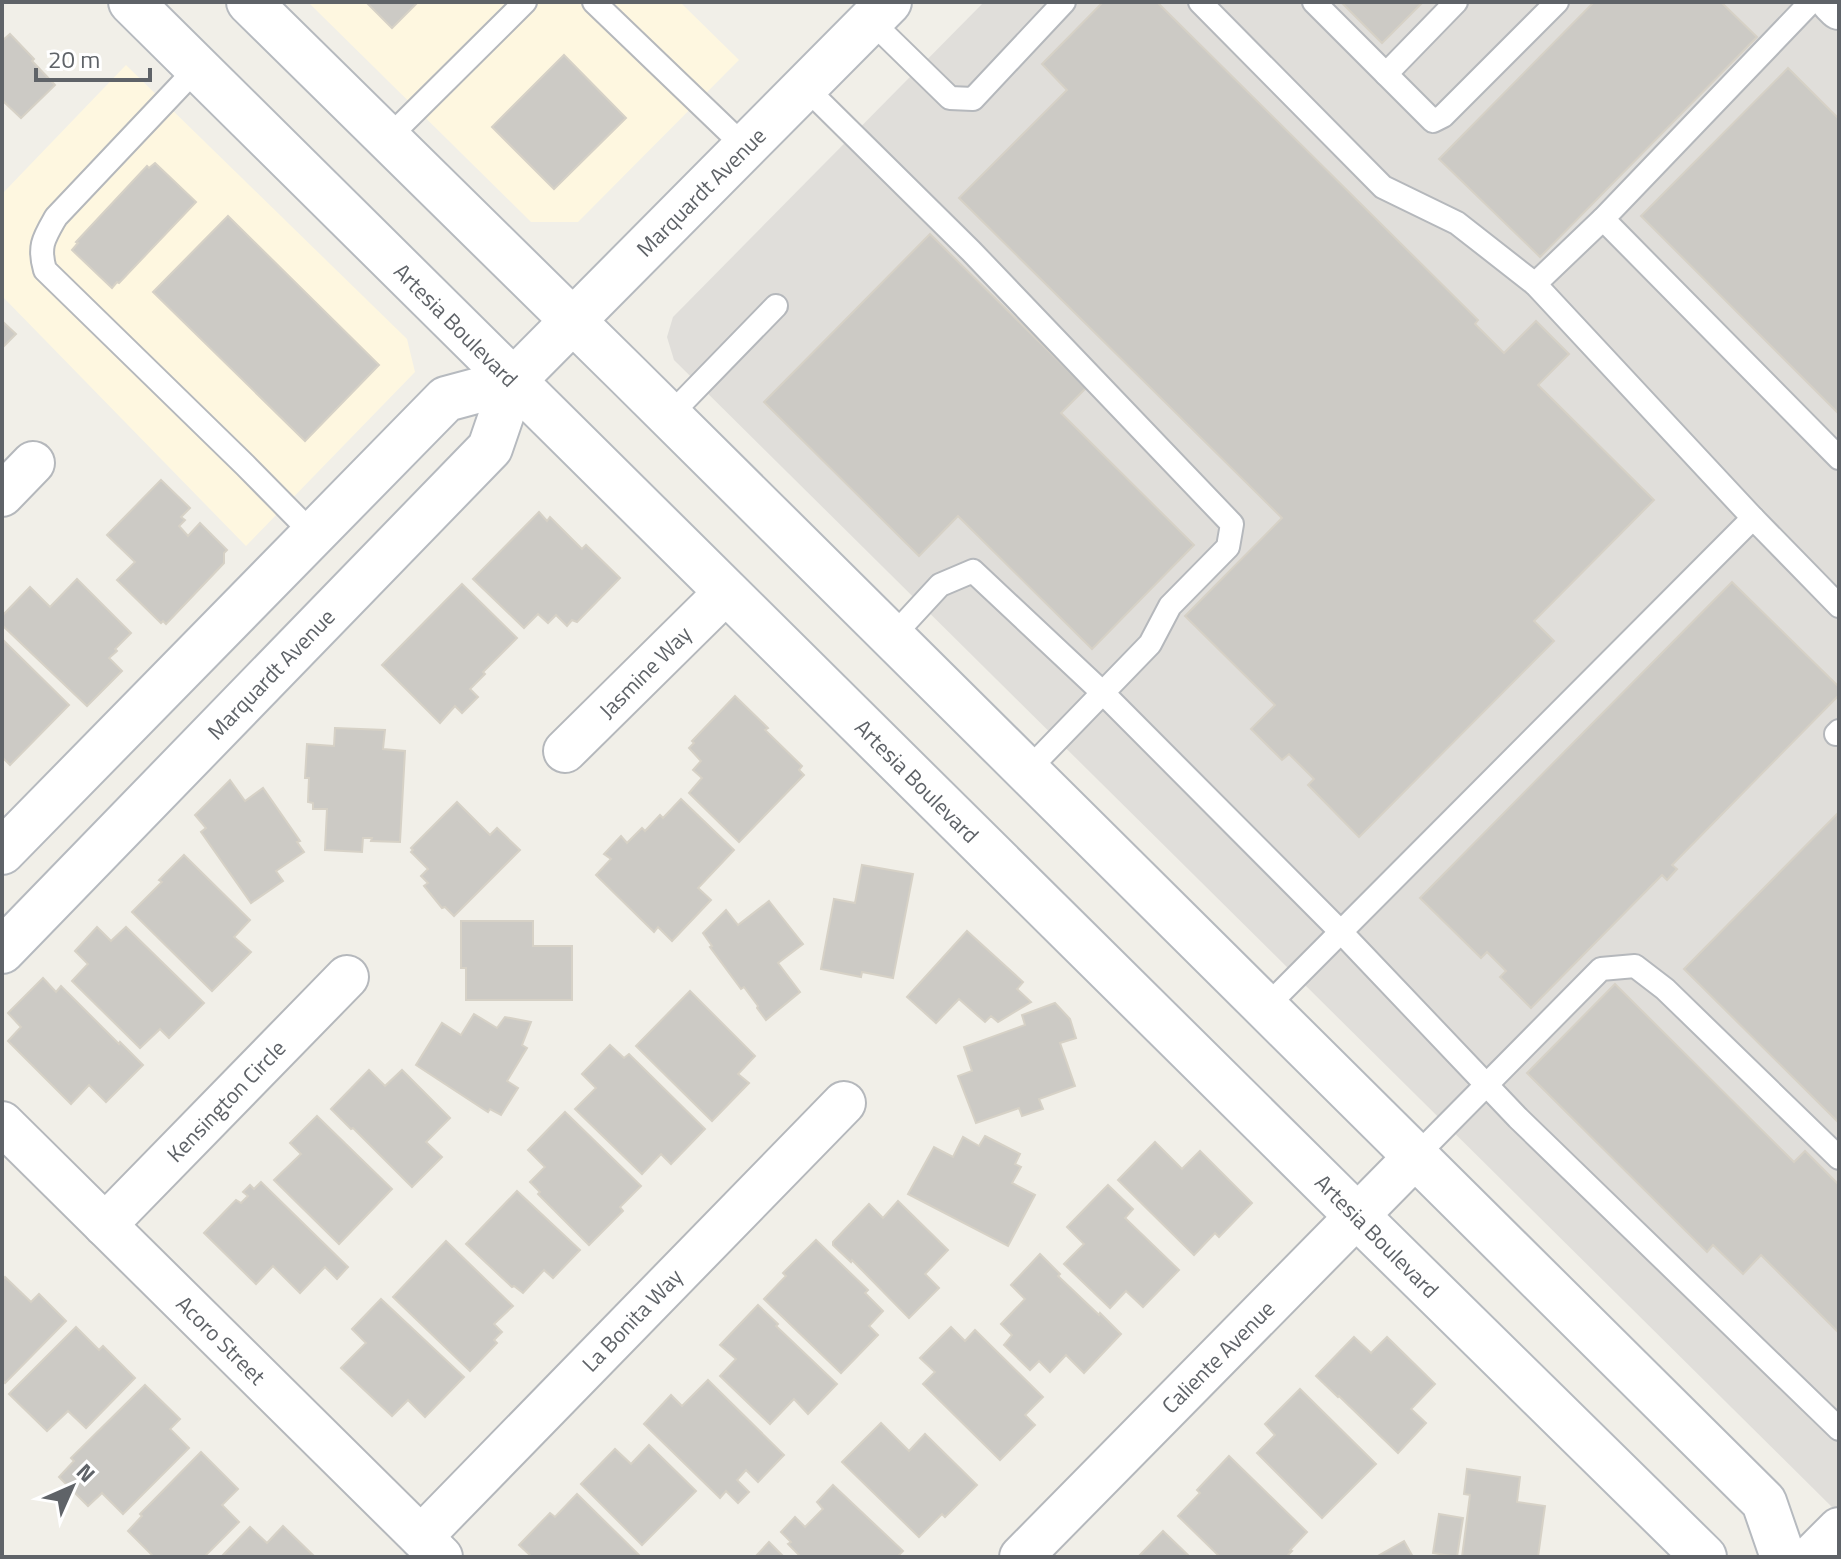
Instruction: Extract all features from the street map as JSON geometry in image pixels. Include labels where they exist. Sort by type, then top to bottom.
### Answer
[{"type":"main road","name":"Artesia Boulevard","points":[[131,2],[1704,1557]]},
{"type":"main road","points":[[249,2],[1764,1502],[1783,1557]]},
{"type":"main road","name":"Marquardt Avenue","points":[[2,951],[490,448],[513,381],[880,11]]},
{"type":"main road","name":"Marquardt Avenue","points":[[2,852],[446,399],[513,381]]},
{"type":"street","points":[[1833,2],[1839,8]]},
{"type":"street","points":[[2,495],[33,463]]},
{"type":"street","name":"Jasmine Way","points":[[565,751],[726,592]]},
{"type":"street","name":"Kensington Circle","points":[[105,1225],[347,977]]},
{"type":"street","name":"La Bonita Way","points":[[431,1547],[844,1103]]},
{"type":"street","name":"Acoro Street","points":[[2,1123],[431,1547]]},
{"type":"street","name":"Caliente Avenue","points":[[1021,1557],[1416,1156]]},
{"type":"street","points":[[1811,1557],[1839,1529]]},
{"type":"lane","points":[[388,138],[525,2]]},
{"type":"lane","points":[[594,2],[745,147]]},
{"type":"lane","points":[[880,11],[950,98],[973,99],[1064,2]]},
{"type":"lane","points":[[1200,2],[1383,187],[1457,223],[1535,284],[1839,606]]},
{"type":"lane","points":[[1314,2],[1433,121],[1443,116],[1557,2]]},
{"type":"lane","points":[[1386,74],[1456,2]]},
{"type":"lane","points":[[1535,284],[1603,219],[1811,2]]},
{"type":"lane","points":[[197,68],[56,217],[44,238],[40,253],[45,270],[313,534]]},
{"type":"lane","points":[[805,87],[971,251],[1232,524],[1228,547],[1170,606],[1150,644],[1027,771]]},
{"type":"lane","points":[[1603,219],[1839,458]]},
{"type":"lane","points":[[669,416],[776,306]]},
{"type":"lane","points":[[1266,1007],[1753,518]]},
{"type":"lane","points":[[892,637],[940,585],[973,571],[1103,693],[1341,932],[1529,1130],[1839,1429]]},
{"type":"lane","points":[[1416,1156],[1601,969],[1635,966],[1665,989],[1839,1158]]},
{"type":"shaded area","points":[[308,2],[680,2],[739,60],[578,222],[531,222]]},
{"type":"shaded area","points":[[984,2],[1839,2],[1839,1514],[674,360],[667,337],[673,317]]},
{"type":"shaded area","points":[[126,65],[407,339],[415,372],[246,546],[2,296],[2,194]]},
{"type":"building","points":[[366,2],[418,2],[392,28]]},
{"type":"building","points":[[1103,2],[1157,2],[1478,320],[1475,324],[1504,353],[1536,321],[1569,354],[1538,385],[1654,500],[1534,621],[1554,641],[1359,837],[1308,785],[1314,779],[1289,754],[1282,760],[1251,729],[1275,705],[1185,616],[1282,518],[959,198],[1067,90],[1042,64]]},
{"type":"building","points":[[1341,2],[1423,2],[1382,43]]},
{"type":"building","points":[[1594,2],[1721,2],[1757,37],[1540,257],[1439,159]]},
{"type":"building","points":[[10,34],[55,85],[21,118],[2,100],[2,41]]},
{"type":"building","points":[[564,55],[626,118],[554,189],[492,127]]},
{"type":"building","points":[[1788,68],[1839,119],[1839,414],[1641,216]]},
{"type":"building","points":[[155,163],[196,202],[112,288],[72,250],[147,166],[149,168]]},
{"type":"building","points":[[228,216],[379,365],[305,441],[153,292]]},
{"type":"building","points":[[930,234],[1086,388],[1061,413],[1194,545],[1092,649],[958,516],[919,556],[764,402]]},
{"type":"building","points":[[2,321],[16,334],[2,348]]},
{"type":"building","points":[[161,480],[190,508],[181,517],[185,520],[179,526],[188,536],[200,523],[227,550],[224,563],[166,624],[161,623],[117,580],[135,562],[107,535]]},
{"type":"building","points":[[539,512],[547,521],[550,517],[582,549],[586,545],[620,578],[577,622],[572,620],[567,626],[556,615],[548,623],[538,614],[524,628],[473,579]]},
{"type":"building","points":[[77,579],[131,633],[109,658],[122,671],[87,706],[2,625],[2,616],[30,587],[50,607]]},
{"type":"building","points":[[1732,582],[1839,687],[1839,695],[1672,865],[1677,869],[1667,880],[1662,875],[1531,1008],[1500,977],[1506,971],[1487,952],[1481,958],[1420,898]]},
{"type":"building","points":[[462,584],[517,638],[470,689],[478,697],[462,713],[455,706],[440,723],[382,665]]},
{"type":"building","points":[[2,639],[69,705],[10,765],[2,757]]},
{"type":"building","points":[[735,696],[802,766],[799,770],[804,775],[739,842],[689,793],[702,778],[693,770],[701,761],[689,748],[694,743],[692,741]]},
{"type":"building","points":[[335,728],[385,730],[383,749],[405,751],[400,842],[363,838],[362,852],[325,850],[327,809],[313,809],[313,803],[308,802],[309,778],[305,778],[307,744],[334,746]]},
{"type":"building","points":[[230,780],[245,801],[263,788],[300,841],[297,842],[304,852],[276,871],[283,881],[251,903],[201,832],[206,828],[195,815]]},
{"type":"building","points":[[681,799],[734,850],[698,888],[711,900],[672,941],[658,927],[654,932],[596,875],[611,859],[604,854],[621,836],[627,843],[642,828],[645,831],[660,815],[663,818]]},
{"type":"building","points":[[457,802],[490,835],[497,828],[520,850],[454,916],[445,907],[442,908],[424,886],[428,883],[421,876],[428,869],[411,852],[411,848]]},
{"type":"building","points":[[1839,812],[1839,1123],[1684,969]]},
{"type":"building","points":[[184,855],[250,920],[234,937],[251,952],[212,991],[132,912]]},
{"type":"building","points":[[862,865],[913,874],[893,978],[862,972],[861,977],[821,969],[834,899],[855,903]]},
{"type":"building","points":[[769,901],[803,944],[778,963],[800,992],[766,1020],[744,987],[741,989],[710,947],[703,933],[726,910],[738,925]]},
{"type":"building","points":[[461,921],[533,921],[533,946],[572,946],[572,1000],[466,1000],[466,968],[461,968]]},
{"type":"building","points":[[97,927],[111,941],[126,927],[204,1003],[169,1038],[160,1029],[140,1048],[72,981],[88,964],[75,951]]},
{"type":"building","points":[[967,931],[1023,982],[1017,989],[1031,1002],[998,1022],[991,1016],[985,1022],[959,999],[936,1023],[907,997]]},
{"type":"building","points":[[43,978],[56,992],[61,986],[143,1065],[106,1102],[89,1085],[71,1104],[8,1041],[21,1027],[8,1013]]},
{"type":"building","points":[[1615,984],[1794,1162],[1805,1151],[1839,1185],[1839,1333],[1761,1255],[1743,1274],[1713,1245],[1707,1252],[1527,1073]]},
{"type":"building","points":[[690,991],[755,1056],[738,1074],[749,1083],[712,1121],[636,1046]]},
{"type":"building","points":[[1055,1003],[1070,1019],[1076,1038],[1060,1043],[1075,1086],[1039,1099],[1043,1109],[1022,1116],[1019,1108],[976,1123],[958,1076],[972,1071],[964,1047],[1025,1025],[1022,1015]]},
{"type":"building","points":[[474,1014],[497,1028],[505,1017],[531,1022],[522,1045],[527,1048],[507,1081],[518,1088],[501,1115],[490,1109],[488,1112],[416,1065],[442,1023],[461,1035]]},
{"type":"building","points":[[610,1045],[624,1058],[629,1054],[705,1129],[671,1164],[661,1154],[642,1174],[575,1109],[596,1088],[582,1074]]},
{"type":"building","points":[[369,1070],[385,1086],[402,1070],[450,1118],[426,1142],[442,1157],[412,1187],[331,1109]]},
{"type":"building","points":[[565,1112],[641,1186],[620,1207],[623,1211],[589,1245],[530,1182],[545,1167],[528,1150]]},
{"type":"building","points":[[317,1116],[392,1189],[339,1244],[274,1180],[301,1154],[290,1143]]},
{"type":"building","points":[[985,1136],[1020,1154],[1015,1164],[1021,1167],[1012,1183],[1035,1195],[1008,1246],[908,1194],[934,1147],[953,1157],[963,1137],[979,1146]]},
{"type":"building","points":[[1155,1142],[1182,1169],[1200,1151],[1252,1203],[1219,1237],[1215,1233],[1194,1255],[1118,1180]]},
{"type":"building","points":[[261,1182],[348,1267],[337,1279],[325,1267],[300,1293],[273,1266],[256,1284],[204,1233],[236,1200],[241,1203],[248,1196],[243,1192],[250,1185],[254,1189]]},
{"type":"building","points":[[1108,1185],[1133,1209],[1125,1218],[1179,1270],[1143,1307],[1126,1291],[1110,1308],[1064,1264],[1084,1244],[1067,1227]]},
{"type":"building","points":[[517,1191],[580,1250],[553,1278],[544,1270],[523,1293],[512,1287],[466,1244]]},
{"type":"building","points":[[898,1201],[948,1250],[925,1274],[939,1288],[909,1318],[833,1245],[869,1204],[883,1218]]},
{"type":"building","points":[[816,1240],[868,1290],[865,1293],[883,1311],[869,1326],[878,1335],[841,1373],[764,1299],[786,1276],[783,1273]]},
{"type":"building","points":[[446,1241],[513,1306],[494,1324],[502,1332],[494,1340],[497,1343],[470,1371],[393,1297]]},
{"type":"building","points":[[1040,1254],[1060,1274],[1058,1276],[1121,1334],[1084,1373],[1066,1355],[1050,1372],[1039,1361],[1030,1370],[1004,1345],[1012,1335],[1001,1324],[1025,1299],[1011,1285]]},
{"type":"building","points":[[5,1277],[31,1302],[39,1294],[66,1321],[5,1383],[2,1380],[2,1280]]},
{"type":"building","points":[[381,1299],[464,1377],[425,1417],[408,1400],[392,1416],[341,1368],[366,1343],[352,1329]]},
{"type":"building","points":[[758,1305],[837,1384],[808,1414],[794,1399],[770,1424],[720,1376],[736,1359],[720,1345]]},
{"type":"building","points":[[76,1327],[99,1350],[103,1346],[135,1378],[86,1428],[68,1411],[47,1431],[9,1394]]},
{"type":"building","points":[[951,1327],[965,1341],[975,1330],[1043,1397],[1025,1415],[1035,1425],[1000,1460],[923,1384],[935,1372],[920,1358]]},
{"type":"building","points":[[1354,1337],[1371,1353],[1387,1337],[1435,1384],[1411,1409],[1426,1423],[1398,1453],[1316,1376]]},
{"type":"building","points":[[708,1380],[784,1455],[758,1482],[746,1470],[737,1480],[749,1492],[738,1503],[726,1491],[720,1498],[644,1424],[671,1395],[682,1406]]},
{"type":"building","points":[[145,1385],[180,1419],[170,1429],[189,1448],[123,1514],[102,1493],[88,1506],[59,1477],[74,1461],[71,1458]]},
{"type":"building","points":[[1300,1389],[1376,1464],[1322,1518],[1257,1453],[1275,1435],[1265,1424]]},
{"type":"building","points":[[881,1423],[909,1451],[925,1434],[977,1485],[945,1517],[942,1514],[919,1537],[842,1462]]},
{"type":"building","points":[[649,1445],[696,1491],[642,1545],[581,1484],[615,1449],[631,1464]]},
{"type":"building","points":[[201,1452],[238,1489],[222,1505],[239,1522],[204,1557],[154,1557],[128,1531],[142,1516],[140,1514]]},
{"type":"building","points":[[1229,1456],[1307,1532],[1286,1557],[1220,1557],[1178,1516]]},
{"type":"building","points":[[1467,1469],[1520,1477],[1517,1502],[1545,1506],[1538,1557],[1462,1557],[1470,1495],[1464,1494]]},
{"type":"building","points":[[833,1485],[903,1551],[897,1557],[801,1557],[788,1544],[791,1542],[781,1532],[795,1517],[805,1527],[823,1509],[817,1502]]},
{"type":"building","points":[[577,1494],[641,1557],[532,1557],[519,1545],[550,1513],[555,1517]]},
{"type":"building","points":[[1439,1514],[1463,1518],[1457,1557],[1433,1553]]},
{"type":"building","points":[[283,1526],[315,1557],[221,1557],[250,1527],[267,1543]]},
{"type":"building","points":[[1163,1531],[1190,1557],[1138,1557]]},
{"type":"building","points":[[1404,1541],[1413,1557],[1376,1557]]},
{"type":"building","points":[[769,1542],[784,1557],[755,1557]]}]
